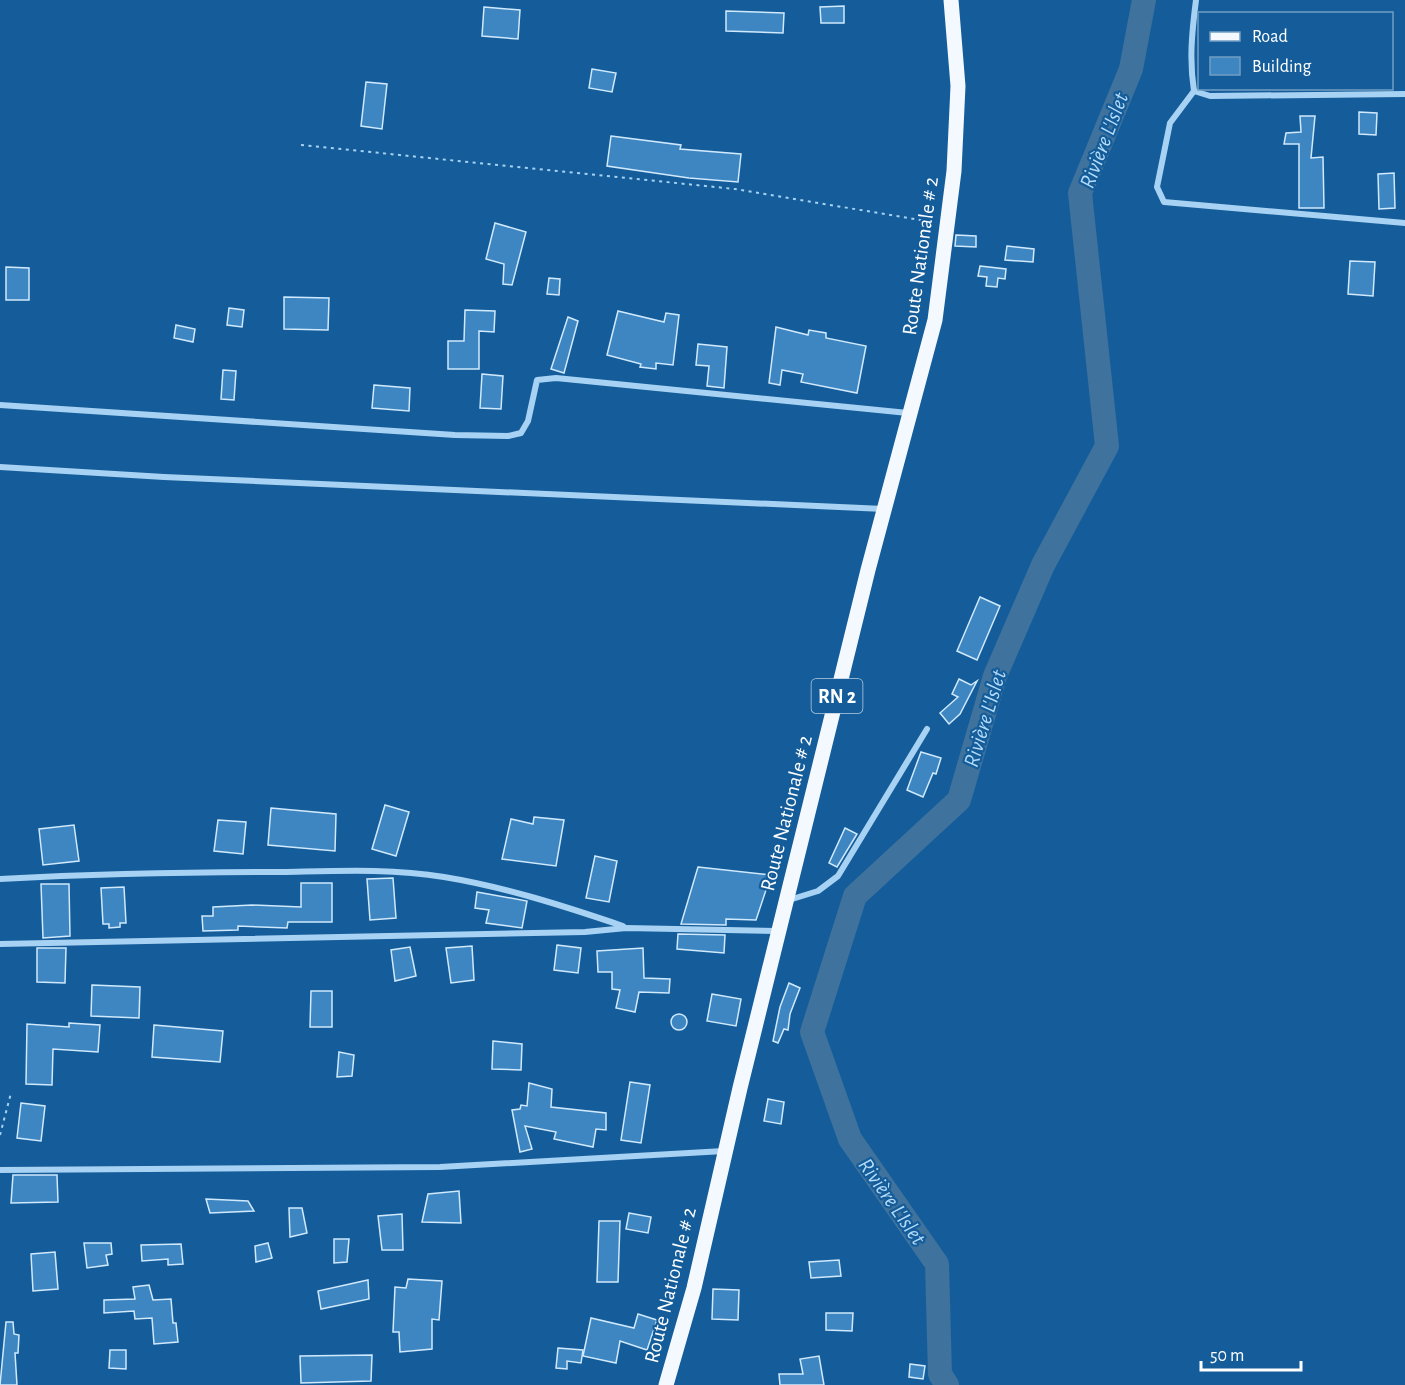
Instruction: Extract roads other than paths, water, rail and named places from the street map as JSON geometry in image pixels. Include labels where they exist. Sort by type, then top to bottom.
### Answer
[{"type":"main road","name":"Route Nationale # 2","points":[[666,1385],[694,1288],[778,931],[935,321],[954,171],[958,86],[951,0]]},
{"type":"street","points":[[1196,0],[1191,48],[1194,91],[1170,123],[1157,187],[1164,202],[1405,223]]},
{"type":"street","points":[[1194,91],[1210,96],[1405,94]]},
{"type":"street","points":[[0,405],[455,435],[508,436],[520,433],[528,421],[537,380],[556,378],[911,413]]},
{"type":"street","points":[[0,467],[164,477],[885,509]]},
{"type":"street","points":[[786,901],[818,891],[838,876],[927,729]]},
{"type":"street","points":[[0,879],[183,872],[392,871],[442,876],[492,886],[564,906],[626,928]]},
{"type":"street","points":[[0,944],[585,932],[626,928],[778,931]]},
{"type":"street","points":[[0,1170],[440,1167],[725,1150]]},
{"type":"waterway","name":"Rivière L'Islet","points":[[947,1385],[940,1374],[937,1264],[850,1139],[812,1032],[855,896],[959,800],[995,676],[1043,565],[1107,446],[1080,193],[1131,69],[1144,0]]}]
